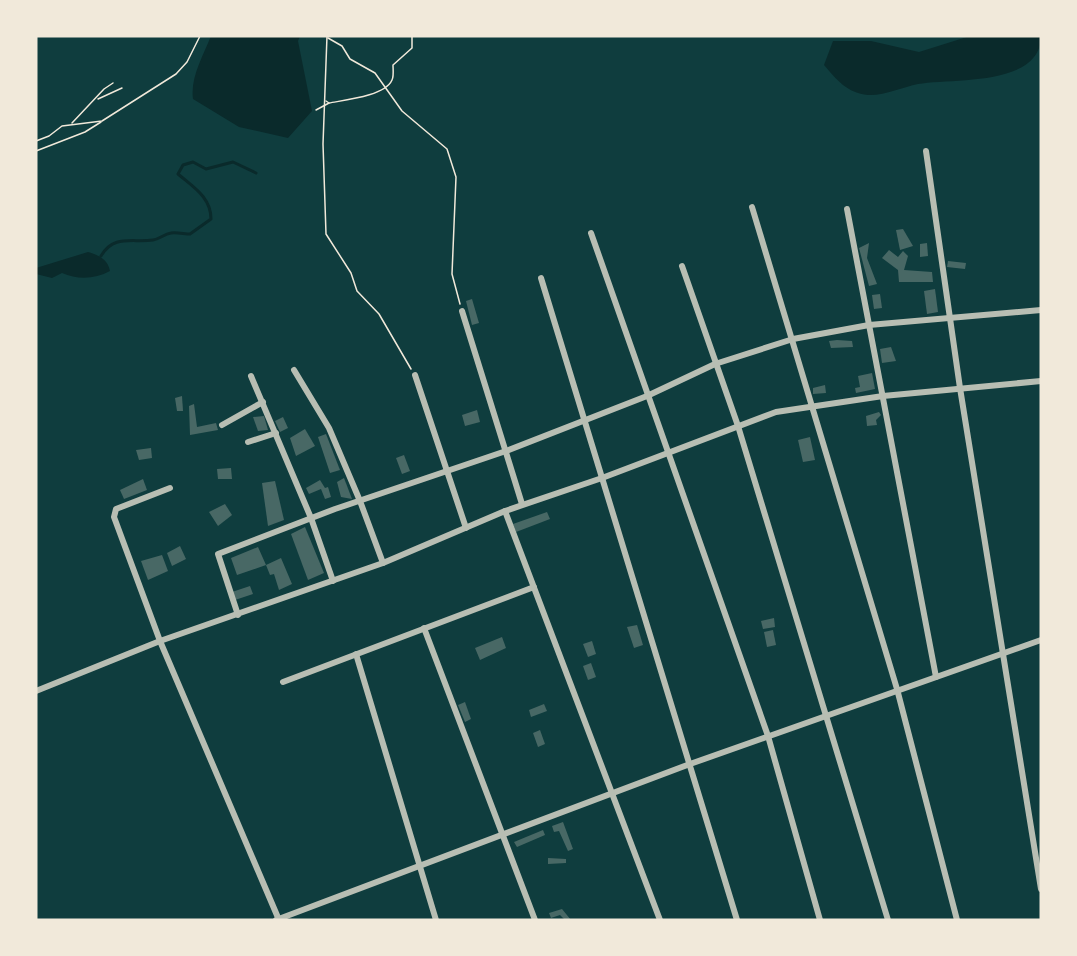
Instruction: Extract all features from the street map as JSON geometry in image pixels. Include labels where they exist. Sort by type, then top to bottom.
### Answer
[{"type":"street","points":[[926,151],[949,318],[1041,889]]},
{"type":"street","points":[[752,207],[897,689],[957,920]]},
{"type":"street","points":[[847,209],[936,677]]},
{"type":"street","points":[[591,232],[768,736],[820,920]]},
{"type":"street","points":[[682,266],[738,426],[828,714],[888,920]]},
{"type":"street","points":[[541,278],[737,920]]},
{"type":"street","points":[[238,615],[218,554],[311,518],[506,451],[647,396],[715,364],[793,339],[869,325],[1041,310]]},
{"type":"street","points":[[462,311],[522,504]]},
{"type":"street","points":[[294,370],[329,428],[383,563]]},
{"type":"street","points":[[415,375],[466,528]]},
{"type":"street","points":[[251,376],[311,518],[333,581]]},
{"type":"street","points":[[36,691],[160,641],[383,563],[522,504],[602,478],[776,412],[883,396],[1041,381]]},
{"type":"street","points":[[222,425],[263,402]]},
{"type":"street","points":[[248,442],[276,433]]},
{"type":"street","points":[[170,488],[124,504],[114,512],[122,543],[160,641],[278,920],[768,736],[1041,640]]},
{"type":"street","points":[[505,511],[660,920]]},
{"type":"street","points":[[283,682],[534,587]]},
{"type":"street","points":[[424,628],[535,920]]},
{"type":"street","points":[[356,654],[436,920]]},
{"type":"path","points":[[36,151],[85,132],[176,74],[187,62],[200,36]]},
{"type":"path","points":[[315,110],[329,103],[355,96],[370,96],[385,87],[392,80],[393,65],[412,48],[412,36]]},
{"type":"path","points":[[328,37],[342,46],[350,59],[375,73],[402,111],[447,150],[456,177],[452,274],[462,311]]},
{"type":"path","points":[[328,37],[323,144],[326,234],[351,273],[357,291],[379,314],[415,375]]},
{"type":"path","points":[[72,124],[104,89],[113,83]]},
{"type":"path","points":[[97,99],[122,87]]},
{"type":"path","points":[[325,100],[329,103]]},
{"type":"path","points":[[36,141],[72,124],[102,121]]},
{"type":"water","points":[[211,36],[300,36],[298,41],[312,111],[288,138],[239,127],[193,99],[195,75]]},
{"type":"water","points":[[970,36],[1041,36],[1037,52],[1027,64],[1011,72],[972,80],[918,84],[880,94],[861,94],[848,89],[824,65],[833,41],[871,41],[919,52]]},
{"type":"water","points":[[88,252],[105,261],[110,271],[86,278],[62,273],[52,278],[36,274],[36,268]]},
{"type":"building","points":[[903,229],[913,246],[900,250],[896,230]]},
{"type":"building","points":[[869,243],[867,258],[877,284],[869,286],[859,248]]},
{"type":"building","points":[[927,243],[928,256],[920,257],[920,244]]},
{"type":"building","points":[[889,250],[898,257],[903,251],[908,256],[904,270],[932,272],[933,282],[899,282],[898,270],[882,258]]},
{"type":"building","points":[[948,261],[966,263],[965,269],[947,267]]},
{"type":"building","points":[[935,289],[938,312],[927,314],[924,291]]},
{"type":"building","points":[[880,294],[882,308],[874,309],[872,295]]},
{"type":"building","points":[[472,299],[479,323],[472,325],[466,301]]},
{"type":"building","points":[[829,341],[852,341],[853,347],[831,348]]},
{"type":"building","points":[[891,347],[896,361],[882,363],[880,349]]},
{"type":"building","points":[[872,373],[875,389],[856,393],[855,388],[860,387],[858,376]]},
{"type":"building","points":[[825,385],[826,393],[813,394],[813,388]]},
{"type":"building","points":[[182,396],[183,411],[177,411],[175,398]]},
{"type":"building","points":[[194,404],[197,427],[216,423],[218,430],[190,435],[189,406]]},
{"type":"building","points":[[477,410],[480,422],[465,426],[462,415]]},
{"type":"building","points":[[879,412],[881,415],[876,420],[877,425],[867,426],[866,416]]},
{"type":"building","points":[[264,416],[268,430],[258,431],[253,417]]},
{"type":"building","points":[[283,417],[288,428],[280,432],[275,421]]},
{"type":"building","points":[[305,429],[315,446],[296,456],[290,438]]},
{"type":"building","points":[[326,434],[340,470],[330,473],[318,437]]},
{"type":"building","points":[[810,437],[815,460],[803,462],[798,440]]},
{"type":"building","points":[[151,448],[152,458],[139,460],[136,450]]},
{"type":"building","points":[[404,455],[410,471],[402,474],[396,458]]},
{"type":"building","points":[[231,468],[232,479],[218,479],[217,469]]},
{"type":"building","points":[[344,478],[352,499],[341,497],[337,482]]},
{"type":"building","points":[[143,479],[147,490],[124,499],[120,490]]},
{"type":"building","points":[[320,480],[325,488],[328,487],[331,497],[325,499],[321,489],[309,494],[306,488]]},
{"type":"building","points":[[275,481],[284,520],[268,526],[262,483]]},
{"type":"building","points":[[225,504],[232,515],[218,526],[209,512]]},
{"type":"building","points":[[547,512],[550,519],[516,532],[513,524]]},
{"type":"building","points":[[305,527],[324,573],[308,580],[291,534]]},
{"type":"building","points":[[180,546],[186,559],[172,566],[167,553]]},
{"type":"building","points":[[258,547],[266,565],[237,575],[231,558]]},
{"type":"building","points":[[162,555],[168,571],[148,580],[141,561]]},
{"type":"building","points":[[281,558],[292,584],[279,590],[274,574],[270,575],[266,565]]},
{"type":"building","points":[[250,586],[253,594],[235,600],[232,592]]},
{"type":"building","points":[[774,618],[775,627],[763,629],[761,621]]},
{"type":"building","points":[[637,625],[643,645],[634,648],[627,627]]},
{"type":"building","points":[[773,630],[776,645],[767,647],[764,632]]},
{"type":"building","points":[[502,637],[506,648],[480,660],[475,648]]},
{"type":"building","points":[[592,641],[596,654],[588,657],[583,644]]},
{"type":"building","points":[[591,663],[596,677],[588,680],[583,666]]},
{"type":"building","points":[[465,702],[471,719],[465,722],[458,705]]},
{"type":"building","points":[[544,704],[547,711],[531,717],[529,710]]},
{"type":"building","points":[[540,730],[545,744],[538,747],[533,733]]},
{"type":"building","points":[[563,822],[573,849],[568,851],[559,831],[554,832],[552,826]]},
{"type":"building","points":[[543,830],[545,835],[517,847],[514,842]]},
{"type":"building","points":[[548,858],[566,859],[566,863],[548,864]]},
{"type":"building","points":[[562,909],[571,920],[565,920],[560,915],[551,918],[549,913]]},
{"type":"waterway","points":[[101,256],[106,249],[118,242],[153,240],[173,233],[190,234],[211,219],[205,199],[178,174],[183,165],[193,162],[206,169],[233,162],[256,173]]}]
